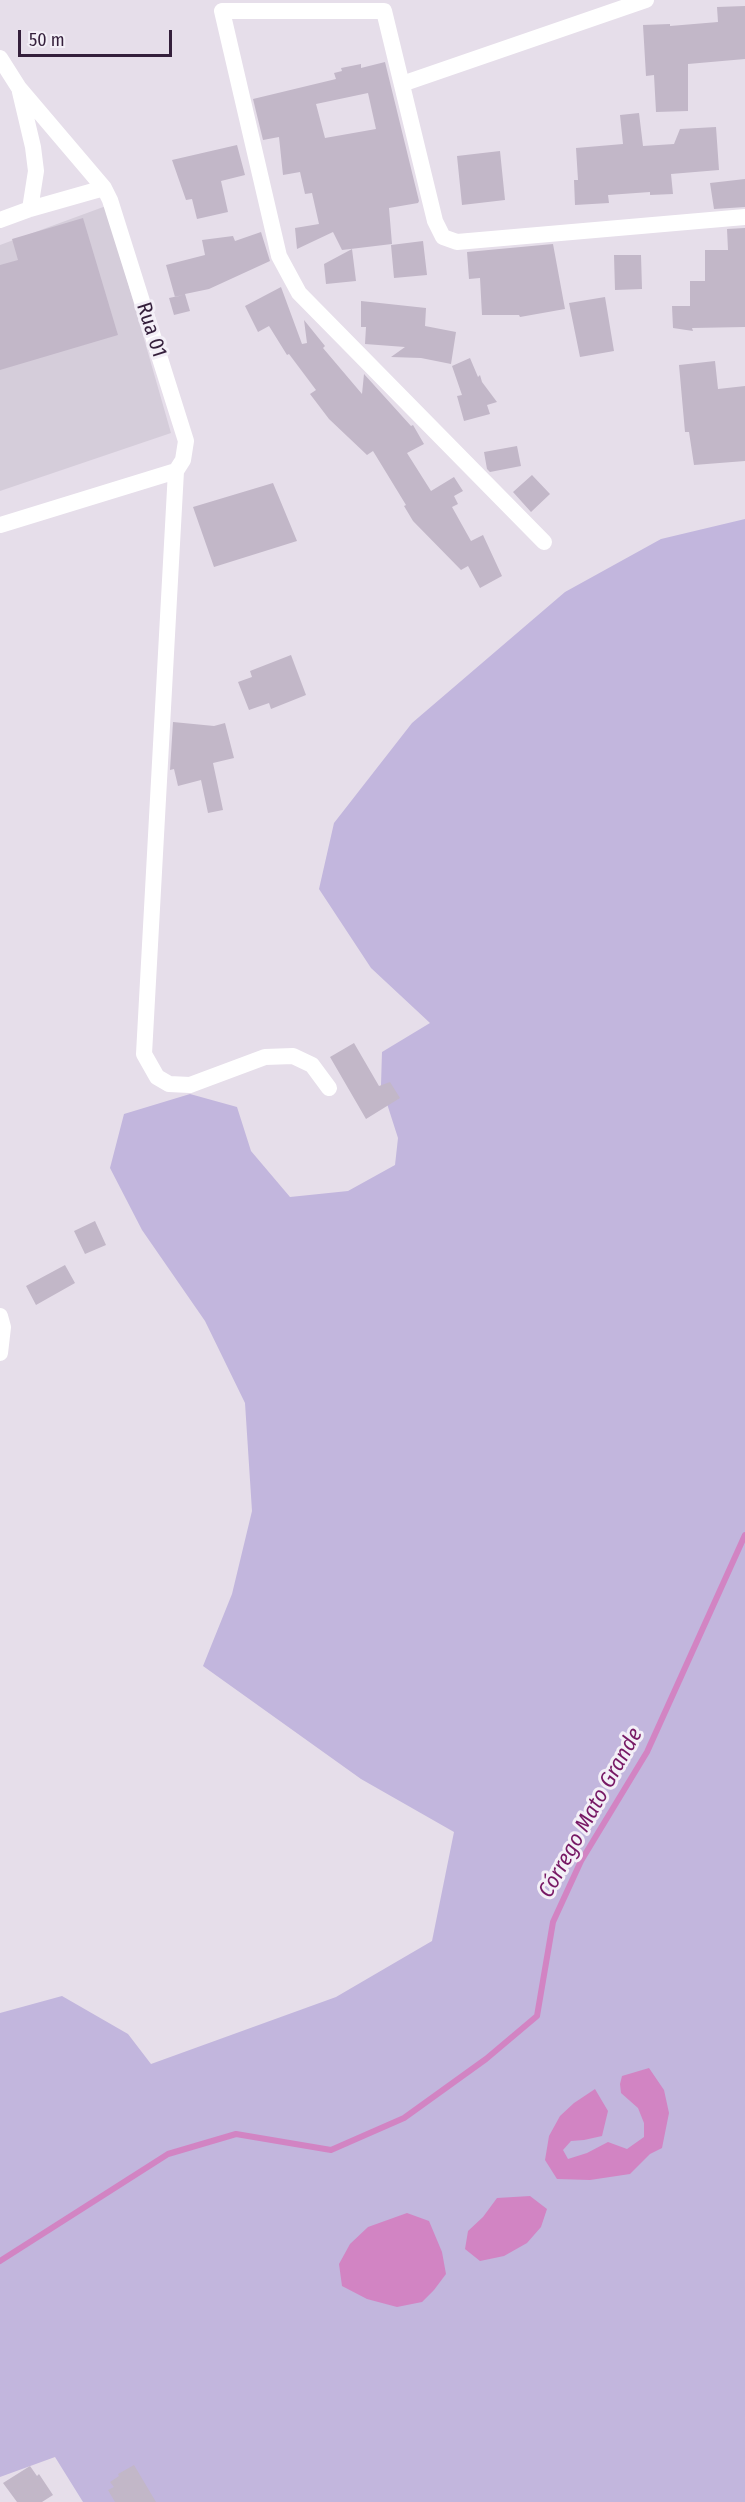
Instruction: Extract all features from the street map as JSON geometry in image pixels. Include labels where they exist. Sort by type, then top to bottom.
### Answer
[{"type":"street","points":[[402,84],[646,0]]},
{"type":"street","points":[[544,542],[299,292],[279,256],[222,11],[384,11],[435,221],[443,237],[457,242],[745,217]]},
{"type":"street","name":"Rua 01","points":[[0,58],[19,88],[104,188],[110,200],[186,441],[183,460],[176,471],[144,1054],[157,1077],[169,1084],[190,1085],[265,1057],[293,1056],[312,1065],[329,1088]]},
{"type":"street","points":[[19,88],[33,147],[36,171],[30,209]]},
{"type":"street","points":[[0,220],[104,188]]},
{"type":"street","points":[[0,525],[176,471]]},
{"type":"street","points":[[0,1316],[3,1327],[0,1353]]},
{"type":"shaded area","points":[[106,206],[171,433],[0,491],[0,245]]},
{"type":"shaded area","points":[[745,519],[745,2502],[83,2502],[55,2457],[0,2477],[0,2013],[62,1996],[128,2034],[151,2064],[336,1997],[432,1941],[454,1832],[361,1779],[203,1666],[232,1594],[252,1511],[245,1403],[205,1321],[142,1230],[110,1168],[124,1114],[190,1094],[237,1107],[251,1151],[290,1197],[348,1191],[395,1165],[398,1138],[381,1085],[382,1052],[430,1023],[371,968],[319,889],[334,823],[412,723],[565,592],[661,539]]},
{"type":"shaded area","points":[[649,2068],[664,2090],[669,2113],[662,2148],[650,2154],[630,2174],[590,2180],[557,2179],[545,2160],[549,2136],[560,2116],[595,2089],[608,2111],[602,2136],[571,2141],[563,2150],[568,2159],[587,2153],[608,2142],[627,2149],[644,2137],[644,2123],[638,2108],[621,2093],[620,2084],[622,2076]]},
{"type":"shaded area","points":[[530,2196],[547,2209],[541,2227],[527,2243],[504,2256],[480,2261],[465,2249],[468,2231],[483,2217],[497,2198]]},
{"type":"shaded area","points":[[407,2213],[429,2221],[442,2252],[446,2274],[434,2290],[422,2302],[397,2307],[367,2299],[342,2286],[339,2264],[350,2244],[368,2227]]},
{"type":"building","points":[[745,6],[745,59],[688,64],[688,111],[656,112],[654,75],[646,76],[643,25],[670,24],[670,26],[718,22],[717,7]]},
{"type":"building","points":[[385,62],[419,201],[389,208],[392,244],[342,250],[333,232],[297,249],[295,228],[319,224],[312,193],[305,194],[300,172],[283,175],[279,137],[263,140],[253,99],[336,79],[334,73],[342,71],[341,68],[361,64],[361,68]],"holes":[[[368,93],[376,129],[325,138],[316,104]]]},
{"type":"building","points":[[639,113],[643,146],[674,144],[680,129],[716,127],[719,170],[671,174],[673,194],[650,195],[650,192],[608,195],[609,203],[575,205],[574,180],[578,180],[576,148],[623,144],[620,115]]},
{"type":"building","points":[[237,145],[245,175],[221,181],[228,212],[197,219],[192,199],[186,200],[172,160]]},
{"type":"building","points":[[500,151],[505,200],[462,205],[457,156]]},
{"type":"building","points":[[745,179],[745,207],[714,209],[710,183]]},
{"type":"building","points":[[83,218],[118,335],[0,370],[0,265],[18,260],[12,239]]},
{"type":"building","points":[[745,228],[745,327],[692,328],[693,331],[673,328],[672,306],[690,306],[690,281],[705,281],[705,250],[728,250],[727,229]]},
{"type":"building","points":[[261,232],[270,261],[209,289],[185,294],[190,311],[174,315],[169,298],[175,297],[166,265],[205,255],[202,240],[233,236],[235,241]]},
{"type":"building","points":[[423,241],[427,275],[394,278],[391,245]]},
{"type":"building","points":[[553,244],[565,309],[520,317],[519,315],[482,315],[480,278],[469,279],[467,252]]},
{"type":"building","points":[[352,249],[356,281],[326,284],[324,264]]},
{"type":"building","points":[[614,255],[641,255],[642,289],[615,290]]},
{"type":"building","points":[[281,287],[302,344],[307,343],[304,320],[325,346],[323,348],[362,394],[364,374],[411,426],[413,425],[424,444],[407,453],[431,491],[454,477],[463,491],[454,496],[458,504],[452,507],[471,541],[483,535],[502,576],[480,588],[468,566],[461,570],[413,521],[404,506],[406,505],[373,451],[367,455],[329,419],[310,394],[316,390],[289,354],[287,355],[269,326],[258,332],[245,306]]},
{"type":"building","points":[[605,297],[614,351],[580,357],[569,303]]},
{"type":"building","points":[[361,301],[426,308],[425,326],[456,332],[451,364],[421,358],[391,357],[405,347],[365,344],[366,327],[361,327]]},
{"type":"building","points":[[470,358],[478,377],[480,375],[482,382],[497,402],[487,405],[490,414],[464,421],[457,396],[462,395],[452,366]]},
{"type":"building","points":[[715,361],[718,389],[745,386],[745,461],[694,465],[689,432],[685,432],[679,365]]},
{"type":"building","points":[[517,446],[521,466],[490,472],[487,469],[484,452]]},
{"type":"building","points":[[532,475],[550,494],[531,512],[513,492]]},
{"type":"building","points":[[273,483],[297,541],[214,567],[193,507]]},
{"type":"building","points":[[291,655],[306,695],[271,709],[269,703],[249,710],[238,682],[252,677],[250,671]]},
{"type":"building","points":[[173,722],[214,726],[225,723],[234,758],[213,763],[223,810],[208,813],[201,780],[178,786],[174,769],[170,770]]},
{"type":"building","points":[[354,1043],[379,1086],[390,1082],[400,1098],[366,1119],[330,1057]]},
{"type":"building","points":[[95,1221],[106,1245],[85,1254],[74,1231]]},
{"type":"building","points":[[65,1265],[75,1283],[36,1305],[26,1286]]},
{"type":"building","points":[[134,2465],[156,2502],[115,2502],[108,2490],[114,2487],[110,2482],[119,2476],[118,2474]]},
{"type":"building","points":[[30,2466],[37,2476],[39,2474],[53,2495],[42,2502],[17,2502],[3,2483]]},
{"type":"waterway","name":"Córrego Mato Grande","points":[[0,2261],[168,2154],[236,2134],[331,2150],[404,2118],[486,2059],[537,2016],[553,1922],[581,1861],[647,1752],[745,1535]]}]
